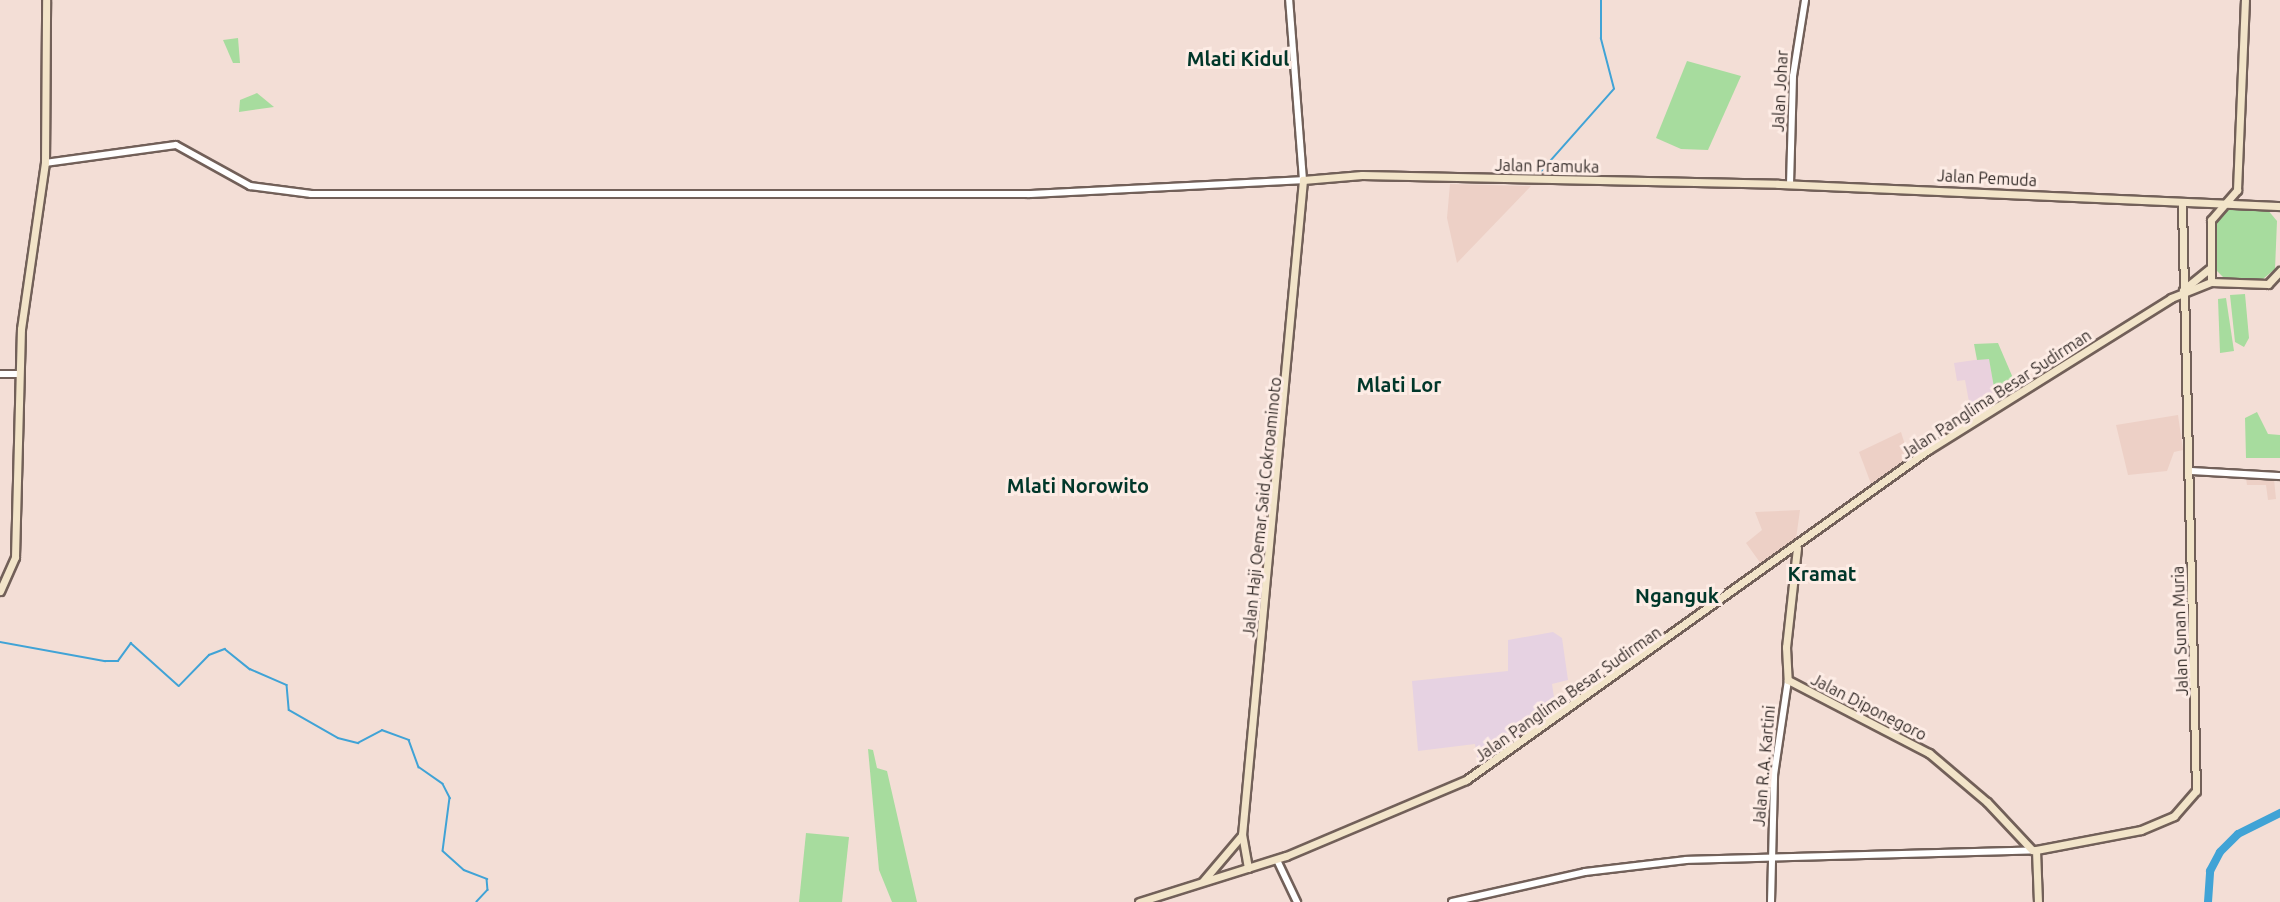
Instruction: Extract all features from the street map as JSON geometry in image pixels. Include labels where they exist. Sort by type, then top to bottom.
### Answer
[{"type":"main road","points":[[0,591],[15,557],[20,374],[40,184],[45,163],[46,0]]},
{"type":"main road","points":[[2211,282],[2209,269],[2211,220],[2229,205],[2236,195],[2239,170],[2245,0]]},
{"type":"main road","name":"Jalan Pramuka","points":[[1303,183],[1362,175],[1790,184]]},
{"type":"main road","name":"Jalan Haji Oemar Said Cokroaminoto","points":[[1242,835],[1303,183]]},
{"type":"main road","name":"Jalan Pemuda","points":[[1790,184],[2002,190],[2182,204],[2280,206]]},
{"type":"main road","name":"Jalan Sunan Muria","points":[[2034,850],[2141,830],[2174,816],[2194,795],[2190,471],[2182,204]]},
{"type":"main road","points":[[2183,291],[2209,269]]},
{"type":"main road","points":[[2183,291],[2211,282],[2268,284],[2280,271]]},
{"type":"main road","name":"Jalan Panglima Besar Sudirman","points":[[1139,902],[1277,860],[1366,826],[1482,771],[1797,548],[1928,450],[2183,291]]},
{"type":"main road","name":"Jalan Diponegoro","points":[[1797,548],[1786,647],[1788,680],[1929,753],[1987,802],[2034,850]]},
{"type":"main road","points":[[1242,835],[1248,868]]},
{"type":"main road","points":[[1199,885],[1227,860],[1242,835]]},
{"type":"main road","points":[[2034,850],[2038,902]]},
{"type":"street","points":[[45,163],[176,145],[250,186],[318,194],[1029,194],[1303,183],[1295,113],[1289,0]]},
{"type":"street","name":"Jalan Johar","points":[[1790,184],[1793,76],[1805,0]]},
{"type":"street","points":[[0,374],[20,374]]},
{"type":"street","points":[[2190,471],[2280,476]]},
{"type":"street","name":"Jalan R.A. Kartini","points":[[1772,902],[1774,775],[1788,680]]},
{"type":"street","points":[[1452,902],[1585,872],[1771,856],[2034,850]]},
{"type":"street","points":[[1277,860],[1297,902]]},
{"type":"shaded area","points":[[1450,184],[1531,186],[1457,263],[1447,218]]},
{"type":"shaded area","points":[[1989,358],[1996,399],[1971,413],[1965,380],[1957,381],[1954,363]]},
{"type":"shaded area","points":[[2178,415],[2183,450],[2174,452],[2167,471],[2128,475],[2116,425]]},
{"type":"shaded area","points":[[1901,432],[1911,464],[1873,489],[1859,452]]},
{"type":"shaded area","points":[[2246,478],[2274,479],[2276,499],[2268,500],[2266,485],[2247,485]]},
{"type":"shaded area","points":[[1800,510],[1795,546],[1764,568],[1746,543],[1762,530],[1755,512]]},
{"type":"shaded area","points":[[1553,632],[1562,638],[1568,680],[1552,684],[1556,711],[1478,763],[1475,744],[1418,751],[1412,681],[1508,671],[1508,640]]},
{"type":"green space","points":[[238,38],[240,63],[233,63],[223,40]]},
{"type":"green space","points":[[1687,61],[1741,76],[1708,150],[1681,149],[1656,138]]},
{"type":"green space","points":[[257,93],[274,107],[239,112],[240,100]]},
{"type":"green space","points":[[2229,209],[2267,209],[2277,221],[2275,269],[2263,279],[2225,279],[2216,270],[2214,224]]},
{"type":"green space","points":[[2245,294],[2249,338],[2244,347],[2235,342],[2230,295]]},
{"type":"green space","points":[[2226,298],[2234,351],[2220,353],[2218,299]]},
{"type":"green space","points":[[1998,343],[2016,385],[1996,399],[1989,359],[1977,360],[1974,344]]},
{"type":"green space","points":[[2257,412],[2268,434],[2280,435],[2280,458],[2246,458],[2245,418]]},
{"type":"green space","points":[[868,749],[873,750],[877,768],[887,771],[917,902],[892,902],[879,870]]},
{"type":"green space","points":[[806,833],[849,837],[842,902],[799,902]]},
{"type":"waterway","points":[[1537,176],[1614,89],[1601,39],[1601,0]]},
{"type":"waterway","points":[[0,642],[105,661],[118,661],[131,643],[179,686],[209,655],[225,649],[250,669],[287,685],[289,710],[338,738],[358,743],[382,730],[409,740],[419,767],[443,784],[450,798],[443,851],[464,870],[487,879],[488,890],[477,902]]},
{"type":"waterway","points":[[2208,902],[2210,871],[2220,852],[2238,834],[2280,813]]},
{"type":"district","name":"Mlati Kidul","points":[[1238,58]]},
{"type":"district","name":"Mlati Lor","points":[[1399,384]]},
{"type":"district","name":"Mlati Norowito","points":[[1078,485]]},
{"type":"district","name":"Kramat","points":[[1822,573]]},
{"type":"district","name":"Nganguk","points":[[1677,595]]}]
